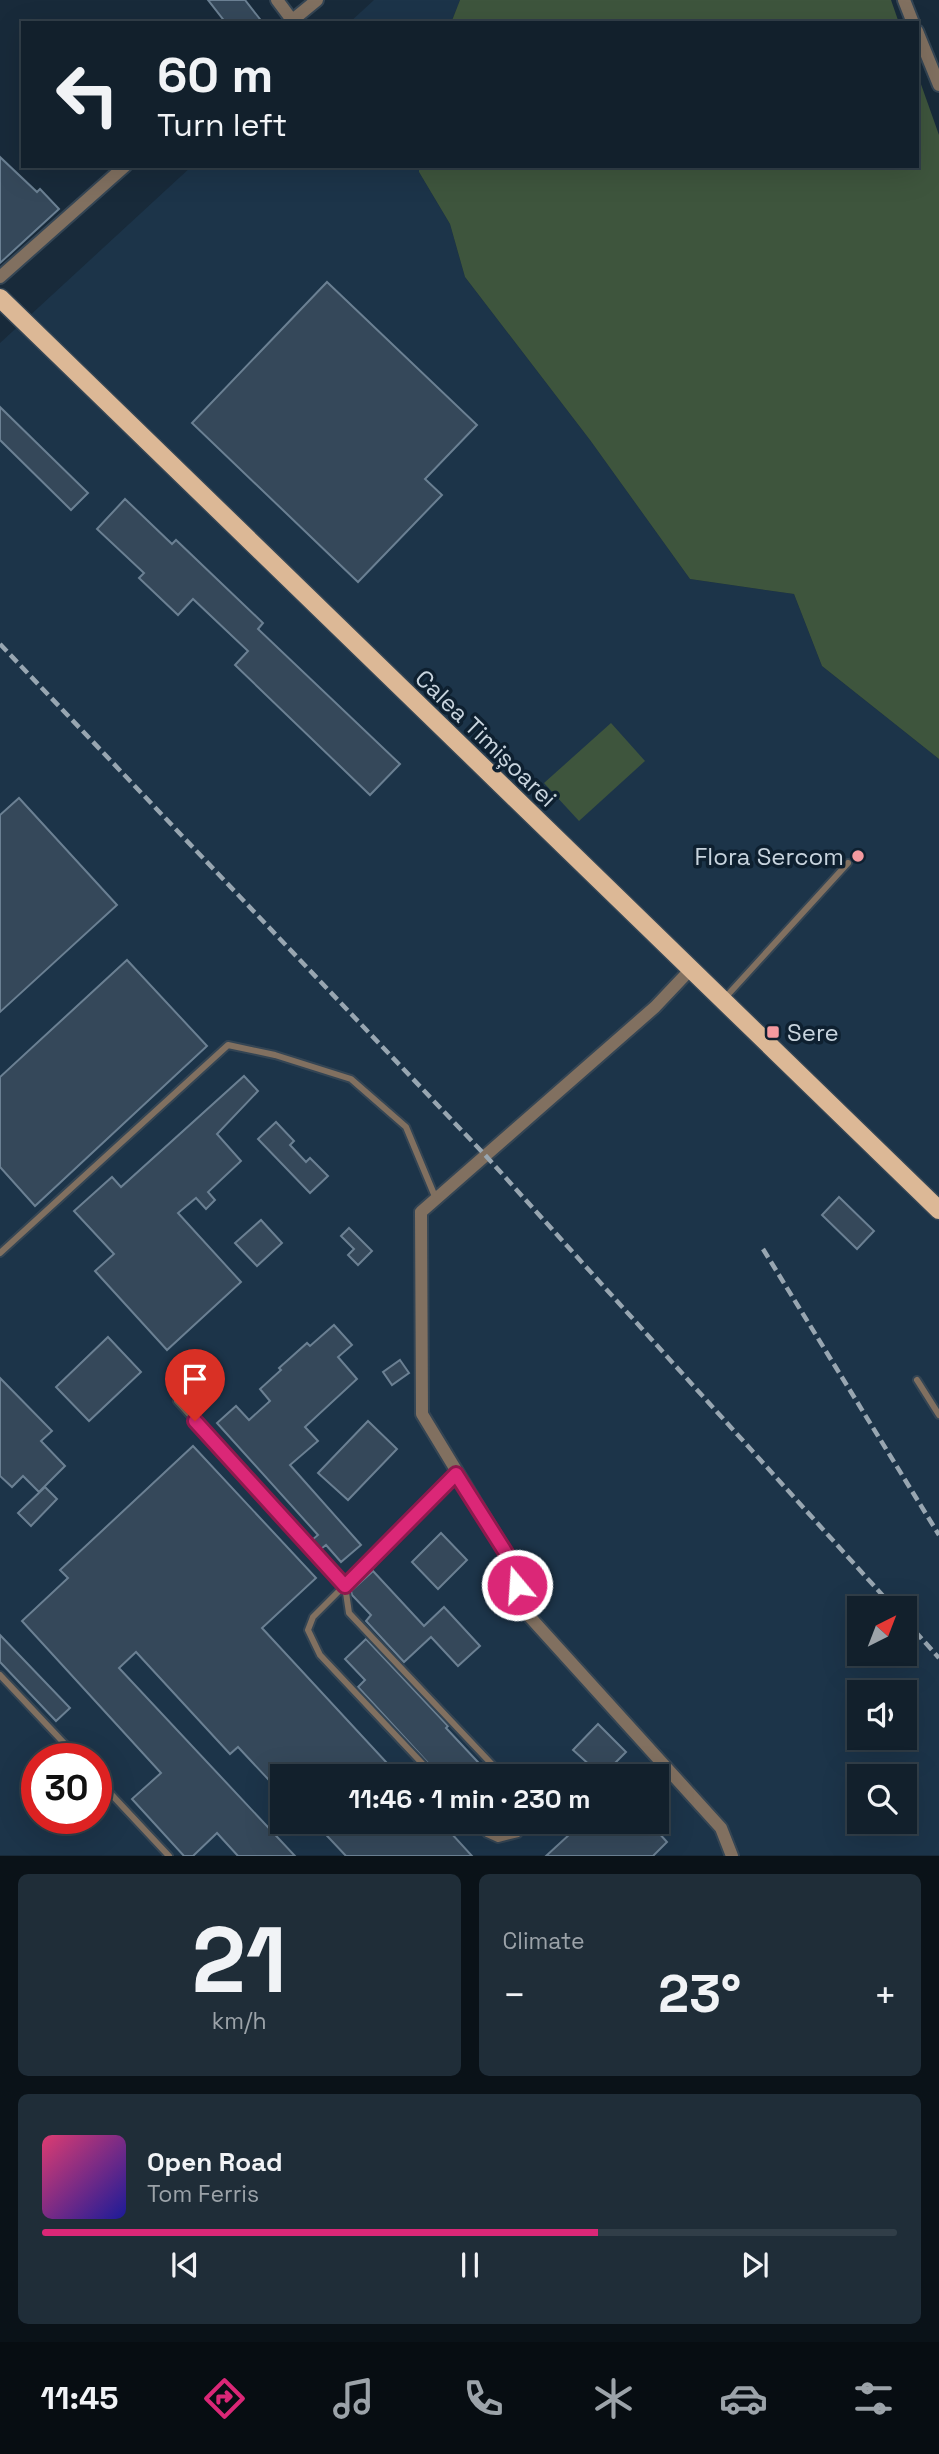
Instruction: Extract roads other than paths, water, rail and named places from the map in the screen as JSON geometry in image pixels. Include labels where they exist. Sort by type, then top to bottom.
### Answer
[{"type":"main road","name":"Calea Timișoarei","points":[[0,298],[939,1210]]},
{"type":"street","points":[[276,0],[290,21],[317,0]]},
{"type":"street","points":[[904,0],[913,21]]},
{"type":"street","points":[[919,37],[939,85]]},
{"type":"street","points":[[0,277],[123,168]]},
{"type":"street","points":[[690,970],[654,1007],[421,1212],[422,1414],[513,1564],[520,1606],[721,1828],[732,1856]]},
{"type":"lane","points":[[723,1001],[848,863]]},
{"type":"lane","points":[[0,1253],[228,1045],[275,1055],[351,1079],[406,1127],[436,1199]]},
{"type":"lane","points":[[917,1380],[939,1415]]},
{"type":"lane","points":[[177,1401],[345,1586],[349,1614],[491,1764]]},
{"type":"lane","points":[[422,1764],[312,1642],[308,1630],[313,1617],[456,1474]]},
{"type":"lane","points":[[0,1675],[64,1743]]},
{"type":"lane","points":[[112,1795],[169,1856]]},
{"type":"lane","points":[[487,1834],[498,1839],[518,1834]]},
{"type":"railway","points":[[0,644],[486,1156],[883,1596]]},
{"type":"railway","points":[[763,1249],[939,1535]]},
{"type":"railway","points":[[917,1633],[939,1658]]},
{"type":"place","name":"Flora Sercom","points":[[858,856]]},
{"type":"place","name":"Sere","points":[[773,1032]]}]
